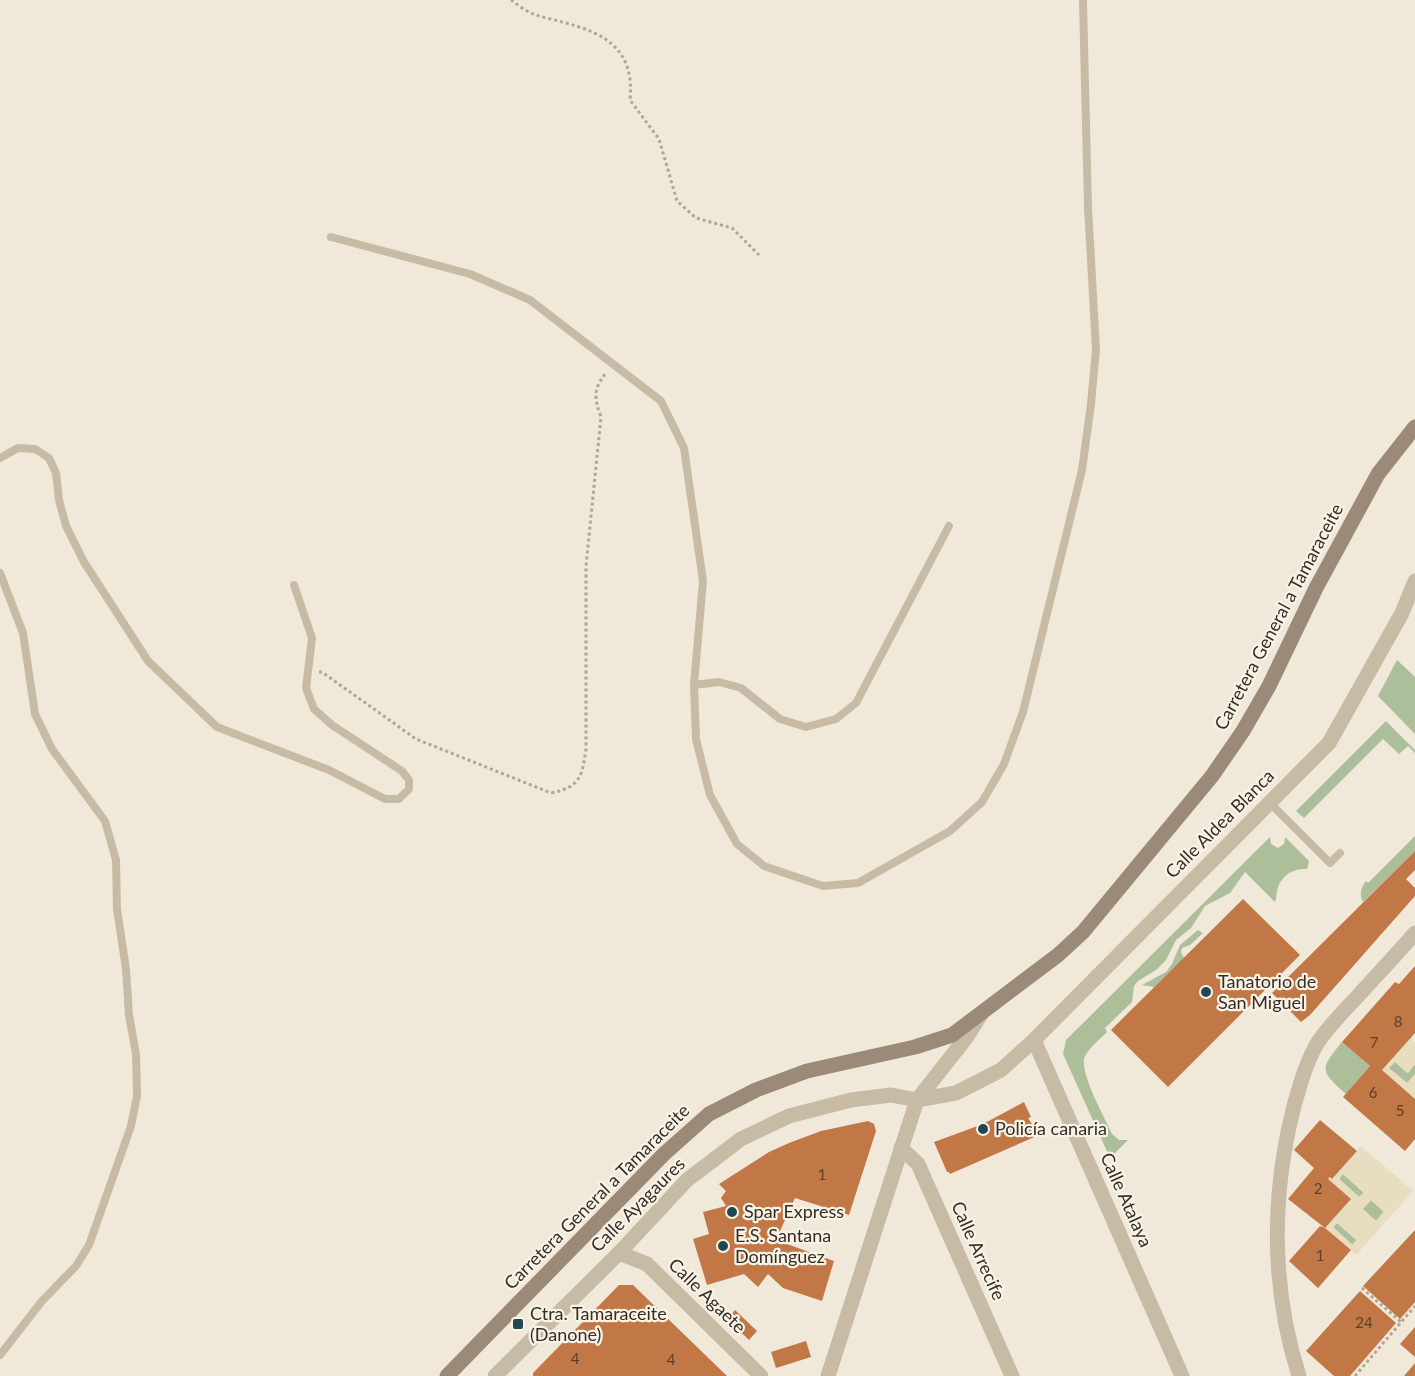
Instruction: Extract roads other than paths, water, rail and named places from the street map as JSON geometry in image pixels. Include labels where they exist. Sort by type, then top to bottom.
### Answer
[{"type":"main road","name":"Carretera General a Tamaraceite","points":[[447,1376],[664,1154],[709,1114],[756,1090],[807,1071],[936,1041],[952,1035],[1058,956],[1083,932],[1212,776],[1243,731],[1269,686],[1317,588],[1378,474],[1415,427]]},
{"type":"street","name":"Calle Aldea Blanca","points":[[1034,1040],[1329,742],[1402,613],[1415,581]]},
{"type":"street","name":"Calle Aldea Blanca","points":[[1402,613],[1415,598]]},
{"type":"street","points":[[1299,1376],[1282,1302],[1276,1257],[1279,1186],[1302,1078],[1317,1044],[1330,1027],[1415,933]]},
{"type":"street","points":[[828,1376],[917,1100],[966,1038],[983,1012]]},
{"type":"street","name":"Calle Ayagaures","points":[[499,1374],[620,1253],[687,1180],[741,1139],[789,1116],[851,1100],[891,1095],[917,1100],[956,1093],[1001,1070],[1034,1040]]},
{"type":"street","name":"Calle Atalaya","points":[[1034,1040],[1182,1376]]},
{"type":"street","points":[[1066,1146],[1074,1130]]},
{"type":"street","name":"Calle Arrecife","points":[[901,1148],[918,1164],[1012,1376]]},
{"type":"street","name":"Calle Agaete","points":[[620,1253],[647,1264],[761,1376]]},
{"type":"lane","points":[[331,237],[470,274],[530,300],[661,401],[684,448],[703,581],[694,685],[696,739],[710,795],[737,844],[764,866],[823,886],[858,883],[950,831],[982,802],[1004,764],[1023,712],[1082,471],[1096,349],[1088,207],[1083,0]]},
{"type":"lane","points":[[0,458],[18,448],[35,449],[49,458],[56,473],[59,500],[66,526],[84,562],[148,661],[217,727],[329,770],[384,799],[399,798],[409,789],[409,780],[402,771],[332,725],[314,709],[306,688],[312,638],[294,585]]},
{"type":"lane","points":[[694,685],[718,682],[741,688],[780,718],[806,727],[836,719],[856,703],[949,526]]},
{"type":"lane","points":[[0,573],[23,633],[35,714],[52,749],[105,821],[116,860],[117,909],[126,969],[129,1015],[136,1054],[137,1096],[131,1126],[89,1245],[76,1266],[42,1301],[0,1355]]},
{"type":"lane","points":[[1269,802],[1330,862],[1340,854]]},
{"type":"place","name":"Tanatorio de San Miguel","points":[[1206,992]]},
{"type":"place","name":"Policía canaria","points":[[983,1129]]},
{"type":"place","name":"Spar Express","points":[[732,1212]]},
{"type":"place","name":"E.S. Santana Domínguez","points":[[723,1246]]},
{"type":"place","name":"Ctra. Tamaraceite (Danone)","points":[[518,1324]]}]
